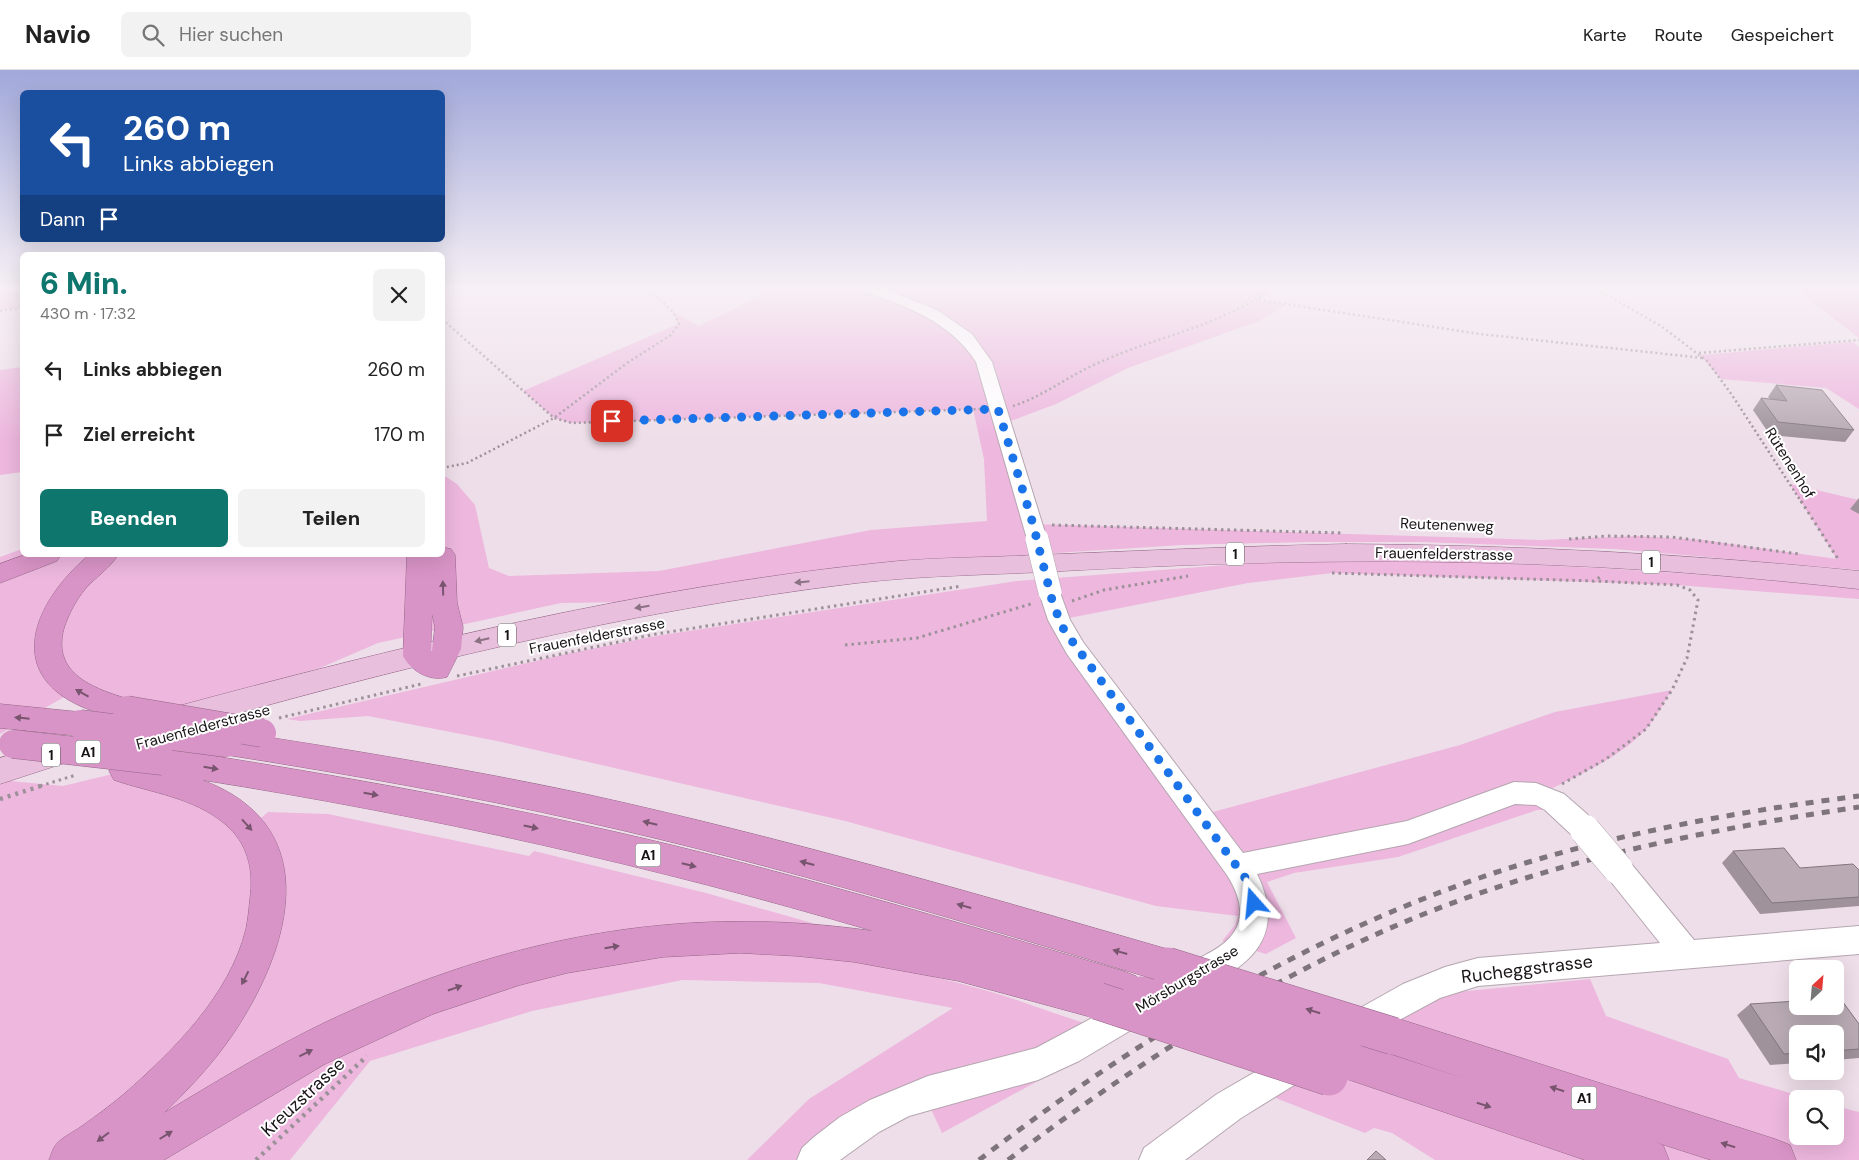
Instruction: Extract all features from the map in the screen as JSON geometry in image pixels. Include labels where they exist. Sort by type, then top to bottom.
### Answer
[{"type":"highway","points":[[0,574],[43,557]]},
{"type":"highway","points":[[103,557],[82,575],[62,601],[49,629],[48,652],[56,672],[70,687],[93,700],[127,710],[269,726],[363,764]]},
{"type":"highway","points":[[420,557],[437,666]]},
{"type":"highway","points":[[437,666],[449,626],[444,604],[442,557]]},
{"type":"highway","name":"A1","points":[[0,716],[80,724],[227,743],[363,764],[586,808],[753,848],[939,899],[1167,966],[1393,1036],[1775,1160]]},
{"type":"highway","points":[[7,743],[125,771],[187,788],[207,796],[222,803],[244,821],[256,836],[266,857],[269,881],[268,911],[259,947],[240,988],[201,1043],[146,1102],[70,1160]]},
{"type":"highway","name":"A1","points":[[7,743],[163,761],[383,796],[563,834],[752,881],[1110,995]]},
{"type":"highway","points":[[124,1160],[260,1078],[341,1035],[382,1017],[492,975],[592,950],[649,942],[713,937],[821,942],[938,959],[1110,995],[1341,1069],[1438,1090],[1648,1160]]},
{"type":"main road","name":"Frauenfelderstrasse","points":[[0,771],[102,739],[242,700],[767,605],[973,577],[1032,542],[1159,556],[1442,553],[1852,570]]},
{"type":"main road","name":"Frauenfelderstrasse","points":[[0,787],[145,742],[246,714],[437,666]]},
{"type":"street","name":"Mörsburgstrasse","points":[[814,1160],[852,1130],[896,1106],[927,1094],[1024,1069],[1053,1057],[1232,955],[1248,939],[1254,916],[1251,891],[1236,866],[1075,648],[1059,620],[1032,542],[984,362],[967,338]]},
{"type":"street","points":[[1236,866],[1408,832],[1506,794],[1521,792],[1539,794],[1563,806],[1618,869],[1687,954]]},
{"type":"street","name":"Rucheggstrasse","points":[[1156,1160],[1255,1090],[1406,997],[1433,984],[1465,974],[1506,968],[1859,940]]},
{"type":"path","points":[[463,338],[554,418],[572,423],[998,409],[1023,403],[1097,364],[1171,338]]},
{"type":"path","points":[[445,468],[467,464],[554,418],[627,363],[666,338]]},
{"type":"path","points":[[1516,338],[1703,358]]},
{"type":"path","name":"Rütenenhof","points":[[1676,338],[1703,358],[1721,379],[1773,456],[1838,559]]},
{"type":"path","points":[[1698,354],[1859,340]]},
{"type":"path","points":[[1032,542],[1135,529],[1350,533]]},
{"type":"path","points":[[1568,539],[1606,536],[1672,537],[1808,556]]},
{"type":"path","points":[[1828,558],[1838,559],[1852,570]]},
{"type":"path","points":[[1323,572],[1667,583],[1690,590],[1698,600],[1687,658],[1672,690],[1646,729],[1591,769],[1539,794]]},
{"type":"path","points":[[1077,598],[1128,585],[1197,575]]},
{"type":"path","points":[[1594,581],[1602,576]]},
{"type":"path","points":[[269,726],[437,666],[968,586]]},
{"type":"path","points":[[845,645],[917,638],[1051,595]]},
{"type":"path","points":[[0,799],[80,774]]},
{"type":"path","name":"Kreuzstrasse","points":[[256,1160],[369,1054]]},
{"type":"shaded area","points":[[646,338],[1212,338],[1128,368],[1056,404],[1003,424],[1033,524],[1540,540],[1637,536],[1703,540],[1837,559],[1790,484],[1859,500],[1859,570],[1614,549],[1421,542],[1182,545],[898,563],[628,602],[561,603],[378,643],[320,668],[147,715],[93,699],[64,697],[0,734],[0,557],[20,550],[20,557],[445,557],[445,476],[457,484],[475,505],[489,568],[509,576],[659,571],[871,530],[987,521],[984,459],[973,409],[572,423],[554,418],[523,391]]},
{"type":"shaded area","points":[[1853,342],[1859,347],[1859,409],[1826,388],[1721,379],[1700,355]]},
{"type":"shaded area","points":[[20,367],[20,472],[0,475],[0,370]]},
{"type":"shaded area","points":[[1405,560],[1575,567],[1746,578],[1859,589],[1859,599],[1677,585],[1332,573],[1248,583],[1059,620],[1198,816],[1460,745],[1555,712],[1672,690],[1650,725],[1623,749],[1582,774],[1540,794],[1568,810],[1537,810],[1398,857],[1294,873],[1267,882],[1296,938],[1266,954],[1222,941],[1235,925],[1238,916],[1156,906],[845,821],[497,741],[368,716],[300,721],[287,719],[566,654],[656,636],[1017,581],[1252,563]]},
{"type":"shaded area","points":[[125,771],[251,827],[268,812],[328,814],[529,856],[534,851],[706,893],[826,927],[713,937],[517,983],[627,959],[687,953],[730,952],[817,957],[904,970],[946,980],[1000,995],[1084,1023],[1010,1062],[798,1160],[747,1160],[809,1099],[953,1008],[819,983],[682,980],[532,1011],[370,1061],[290,1160],[0,1160],[0,780],[63,786]]},
{"type":"shaded area","points":[[1590,979],[1606,1016],[1728,1059],[1739,1078],[1789,1093],[1789,1145],[1844,1145],[1844,1108],[1859,1112],[1859,1160],[1435,1160],[1392,1133],[1374,1128],[1365,1133],[1255,1090],[1406,997]]},
{"type":"shaded area","points":[[1038,1081],[942,1133],[930,1107]]},
{"type":"building","points":[[1776,385],[1822,390],[1854,430],[1778,422],[1761,398],[1787,401]]},
{"type":"building","points":[[1784,848],[1800,868],[1853,864],[1859,870],[1859,897],[1772,903],[1733,851]]},
{"type":"building","points":[[1789,1002],[1789,1015],[1844,1015],[1844,1003],[1859,1024],[1859,1049],[1844,1050],[1844,1025],[1789,1025],[1789,1054],[1784,1054],[1750,1004]]},
{"type":"building","points":[[1376,1151],[1386,1160],[1367,1160]]},
{"type":"railway","points":[[979,1160],[1099,1073],[1224,995],[1289,960],[1424,898],[1538,859],[1629,836],[1720,817],[1859,796]]},
{"type":"railway","points":[[1008,1160],[1116,1083],[1171,1046],[1227,1012],[1285,979],[1344,949],[1404,922],[1514,882],[1612,854],[1710,832],[1859,807]]},
{"type":"route","points":[[612,421],[998,409],[1033,524],[1053,604],[1064,630],[1075,648],[1164,770],[1246,879],[1254,903]]}]
